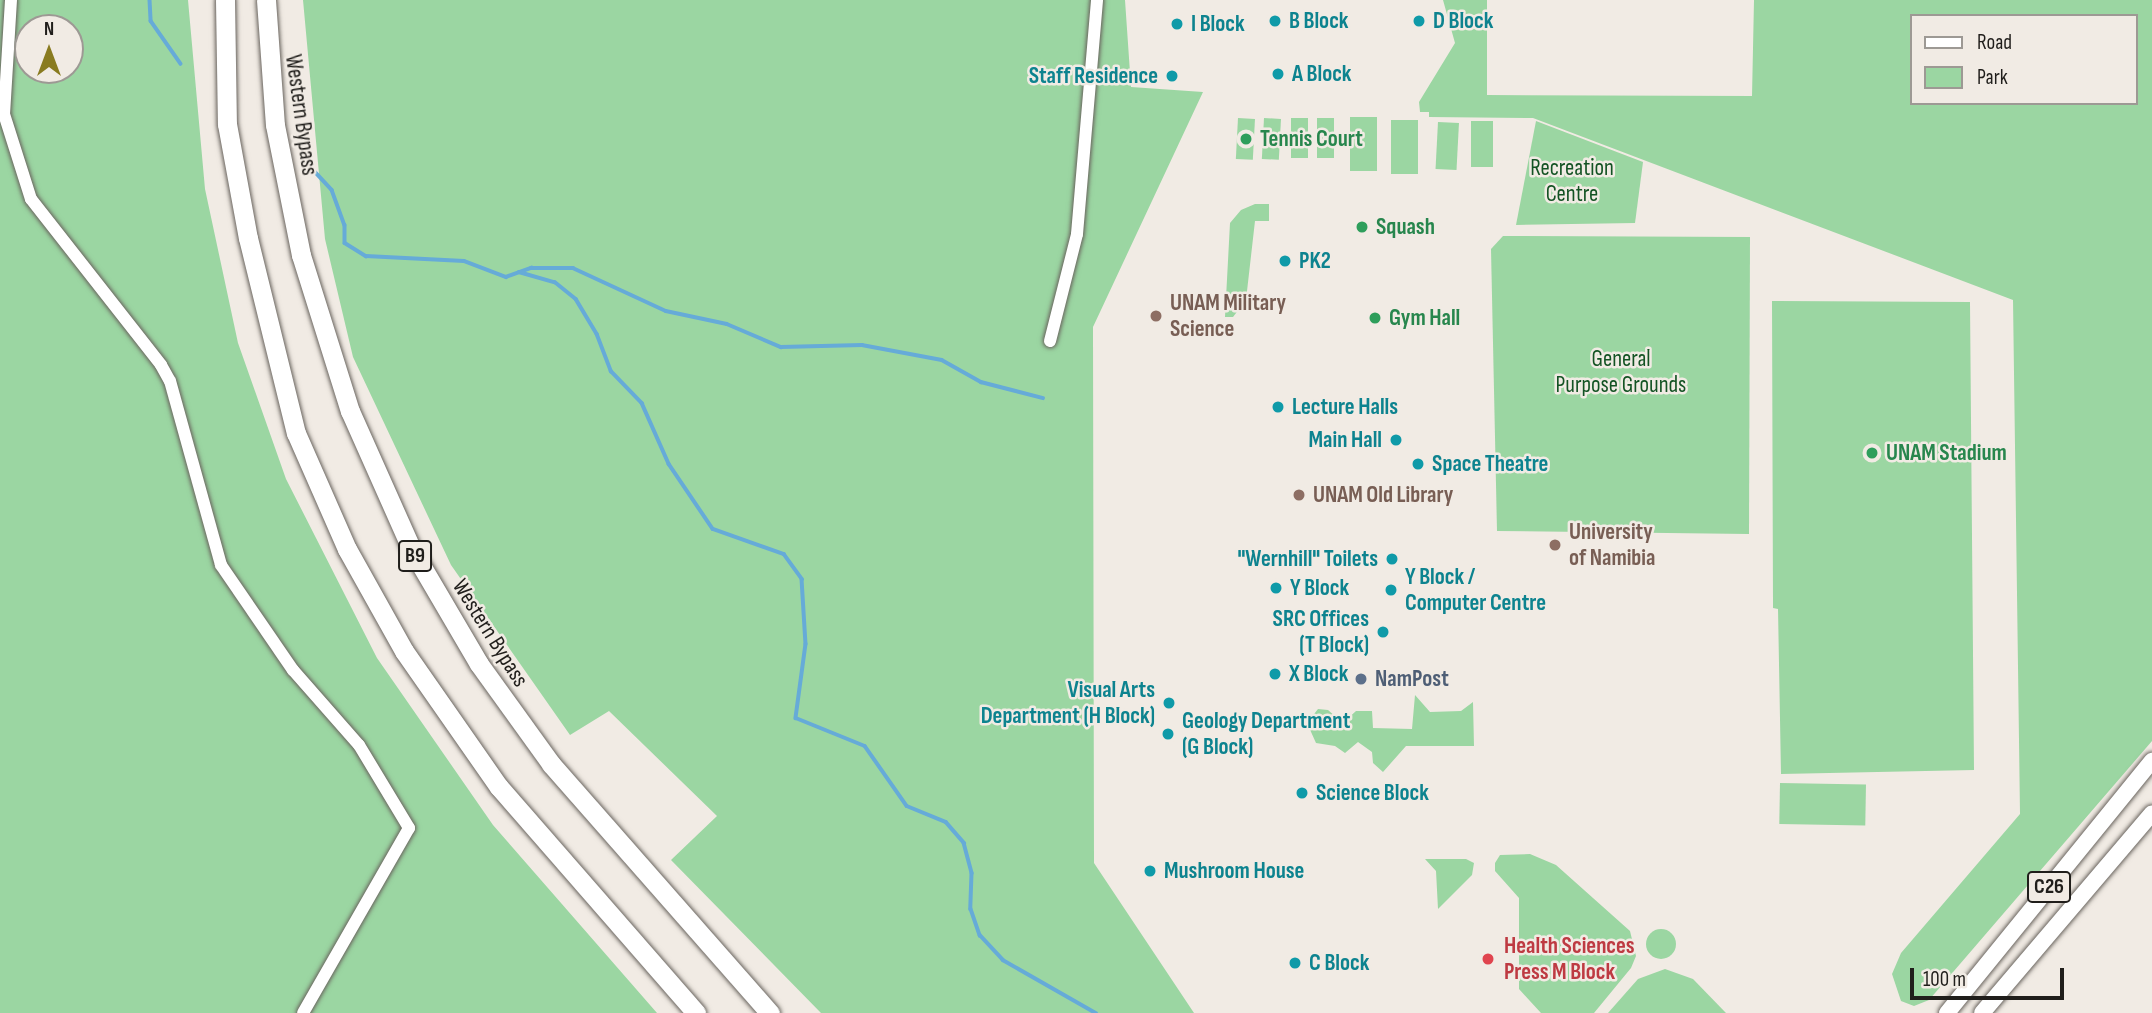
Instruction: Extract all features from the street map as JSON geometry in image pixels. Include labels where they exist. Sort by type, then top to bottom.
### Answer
[{"type":"highway","name":"B9","points":[[225,0],[224,97],[230,153],[280,379],[296,433],[347,549],[429,690],[543,842],[696,1013]]},
{"type":"highway","name":"Western Bypass","points":[[265,0],[271,94],[290,210],[334,368],[372,465],[416,558],[479,664],[551,764],[770,1013]]},
{"type":"highway","points":[[631,857],[782,1013]]},
{"type":"main road","name":"C26","points":[[1947,1013],[2152,761]]},
{"type":"main road","name":"C26","points":[[1982,1013],[2152,813]]},
{"type":"street","points":[[11,0],[4,114],[31,198],[162,365],[170,381],[220,565],[293,670],[359,745],[409,828],[303,1013]]},
{"type":"street","points":[[1050,341],[1077,234],[1097,0]]},
{"type":"green space","points":[[0,0],[188,0],[205,189],[238,343],[286,479],[377,658],[493,825],[657,1013],[0,1013]]},
{"type":"green space","points":[[303,0],[1125,0],[1131,87],[1203,92],[1093,327],[1094,863],[1194,1013],[821,1013],[671,860],[717,816],[609,711],[570,735],[451,565],[353,357],[325,239]]},
{"type":"green space","points":[[1443,0],[1487,0],[1487,95],[1752,96],[1754,0],[2152,0],[2152,741],[1929,1000],[1914,1006],[1901,1001],[1892,974],[1901,953],[2020,814],[2013,300],[1533,118],[1429,117],[1429,112],[1420,112],[1419,102],[1455,43]]},
{"type":"green space","points":[[1350,117],[1377,117],[1377,171],[1350,171]]},
{"type":"green space","name":"Tennis Court","points":[[1238,118],[1255,119],[1253,160],[1236,159]]},
{"type":"green space","points":[[1264,118],[1281,119],[1279,160],[1262,159]]},
{"type":"green space","points":[[1291,118],[1308,118],[1308,158],[1291,158]]},
{"type":"green space","points":[[1317,118],[1334,118],[1334,158],[1317,158]]},
{"type":"green space","points":[[1391,120],[1418,120],[1418,174],[1391,174]]},
{"type":"green space","points":[[1471,121],[1493,121],[1493,167],[1471,167]]},
{"type":"green space","name":"Recreation Centre","points":[[1536,121],[1643,162],[1635,223],[1516,225]]},
{"type":"green space","points":[[1438,122],[1459,123],[1457,170],[1436,169]]},
{"type":"green space","points":[[1255,204],[1269,204],[1269,221],[1255,221],[1246,300],[1233,317],[1225,317],[1230,223],[1241,210]]},
{"type":"green space","name":"General Purpose Grounds","points":[[1503,236],[1750,237],[1749,534],[1497,531],[1491,249]]},
{"type":"green space","name":"UNAM Stadium","points":[[1772,301],[1970,302],[1974,770],[1781,774],[1778,609],[1773,608]]},
{"type":"green space","points":[[1415,695],[1430,712],[1461,711],[1473,702],[1474,746],[1406,746],[1383,772],[1373,763],[1372,752],[1358,742],[1345,753],[1335,746],[1316,743],[1307,723],[1318,709],[1328,710],[1343,723],[1356,711],[1372,711],[1373,728],[1412,729]]},
{"type":"green space","points":[[1780,783],[1866,785],[1865,825],[1779,824]]},
{"type":"green space","points":[[1530,854],[1556,865],[1630,931],[1636,956],[1631,968],[1594,1013],[1541,1013],[1519,989],[1519,898],[1495,871],[1495,863],[1500,855]]},
{"type":"green space","points":[[1425,859],[1466,859],[1474,863],[1472,875],[1438,909],[1436,871]]},
{"type":"green space","points":[[1661,929],[1672,933],[1676,944],[1672,955],[1661,959],[1650,955],[1646,944],[1650,933]]},
{"type":"green space","points":[[1665,969],[1693,979],[1726,1013],[1608,1013],[1638,979]]},
{"type":"waterway","points":[[150,0],[151,21],[181,64]]},
{"type":"waterway","points":[[306,162],[332,190],[345,225],[345,243],[366,256],[464,261],[506,277],[531,268],[573,268],[666,311],[727,324],[781,347],[862,345],[942,360],[981,382],[1043,398]]},
{"type":"waterway","points":[[519,272],[555,282],[576,299],[597,334],[611,371],[642,403],[669,464],[713,529],[784,554],[802,579],[806,644],[796,718],[865,746],[907,806],[946,822],[964,843],[972,873],[971,909],[980,935],[1003,960],[1096,1013]]},
{"type":"place","name":"B Block","points":[[1275,21]]},
{"type":"place","name":"D Block","points":[[1419,21]]},
{"type":"place","name":"I Block","points":[[1177,24]]},
{"type":"place","name":"A Block","points":[[1278,74]]},
{"type":"place","name":"Staff Residence","points":[[1172,76]]},
{"type":"place","name":"Tennis Court","points":[[1246,139]]},
{"type":"place","name":"Squash","points":[[1362,227]]},
{"type":"place","name":"PK2","points":[[1285,261]]},
{"type":"place","name":"UNAM Military Science","points":[[1156,316]]},
{"type":"place","name":"Gym Hall","points":[[1375,318]]},
{"type":"place","name":"Lecture Halls","points":[[1278,407]]},
{"type":"place","name":"Main Hall","points":[[1396,440]]},
{"type":"place","name":"UNAM Stadium","points":[[1872,453]]},
{"type":"place","name":"Space Theatre","points":[[1418,464]]},
{"type":"place","name":"UNAM Old Library","points":[[1299,495]]},
{"type":"place","name":"University of Namibia","points":[[1555,545]]},
{"type":"place","name":"\"Wernhill\" Toilets","points":[[1392,559]]},
{"type":"place","name":"Y Block","points":[[1276,588]]},
{"type":"place","name":"Y Block / Computer Centre","points":[[1391,590]]},
{"type":"place","name":"SRC Offices (T Block)","points":[[1383,632]]},
{"type":"place","name":"X Block","points":[[1275,674]]},
{"type":"place","name":"NamPost","points":[[1361,679]]},
{"type":"place","name":"Visual Arts Department (H Block)","points":[[1169,703]]},
{"type":"place","name":"Geology Department (G Block)","points":[[1168,734]]},
{"type":"place","name":"Science Block","points":[[1302,793]]},
{"type":"place","name":"Mushroom House","points":[[1150,871]]},
{"type":"place","name":"Health Sciences Press M Block","points":[[1488,959]]},
{"type":"place","name":"C Block","points":[[1295,963]]}]
